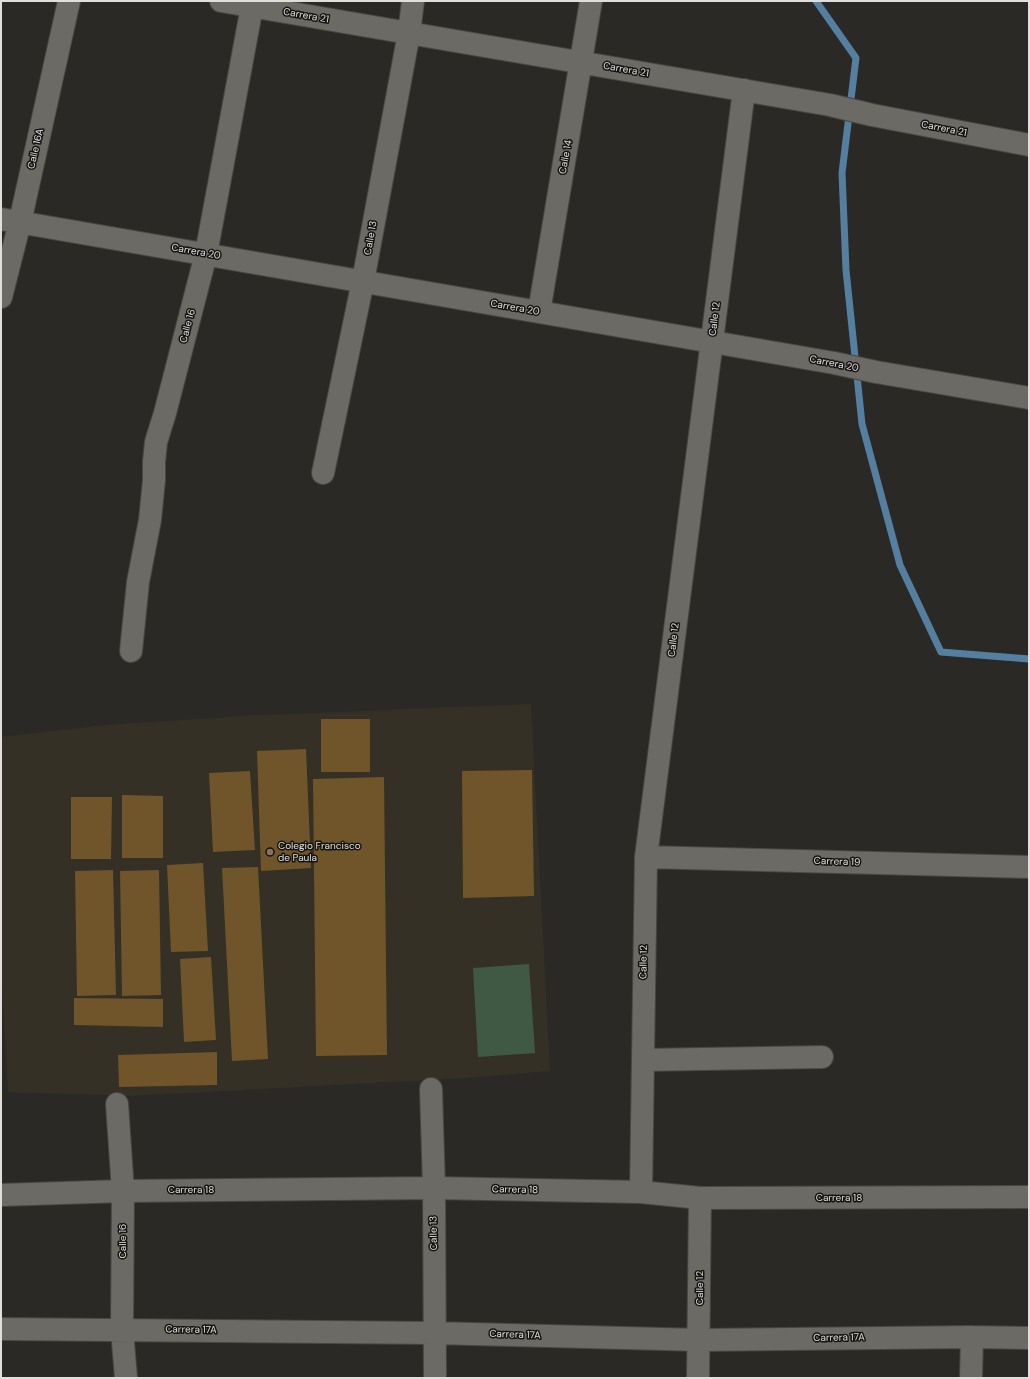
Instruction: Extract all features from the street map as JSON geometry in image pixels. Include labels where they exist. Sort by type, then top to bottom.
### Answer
[{"type":"street","name":"Calle 16A","points":[[1,297],[10,220],[69,1]]},
{"type":"street","name":"Carrera 21","points":[[221,1],[252,4],[409,33],[830,105],[872,115],[1029,144]]},
{"type":"street","name":"Calle 13","points":[[322,473],[363,282],[409,33],[413,1]]},
{"type":"street","name":"Calle 14","points":[[539,312],[582,63],[591,1]]},
{"type":"street","name":"Calle 16","points":[[130,651],[138,582],[150,520],[156,442],[206,254],[252,4]]},
{"type":"street","name":"Calle 12","points":[[641,1192],[646,857],[744,90]]},
{"type":"street","name":"Carrera 20","points":[[10,220],[1029,398]]},
{"type":"street","name":"Carrera 19","points":[[646,857],[1029,867]]},
{"type":"street","points":[[643,1060],[822,1057]]},
{"type":"street","name":"Calle 13","points":[[431,1088],[434,1188],[435,1378]]},
{"type":"street","name":"Calle 16","points":[[117,1104],[123,1191],[122,1330],[126,1378]]},
{"type":"street","name":"Carrera 18","points":[[1,1195],[123,1191],[434,1188],[641,1192],[700,1198],[1029,1198]]},
{"type":"street","name":"Calle 12","points":[[698,1378],[700,1340],[700,1198]]},
{"type":"street","name":"Carrera 17A","points":[[1,1329],[435,1333],[700,1340],[972,1337],[1029,1338]]},
{"type":"street","points":[[971,1378],[972,1337]]},
{"type":"shaded area","name":"Colegio Francisco de Paula","points":[[531,704],[550,1071],[466,1078],[130,1096],[8,1092],[1,968],[1,737],[105,725],[243,716]]},
{"type":"green space","points":[[529,964],[535,1053],[478,1057],[473,968]]},
{"type":"building","points":[[321,719],[370,719],[370,772],[321,772]]},
{"type":"building","name":"Colegio Francisco de Paula","points":[[306,749],[311,868],[261,871],[257,751]]},
{"type":"building","points":[[532,770],[534,896],[463,898],[462,771]]},
{"type":"building","name":"Colegio Francisco de Paula","points":[[250,771],[255,850],[213,852],[209,773]]},
{"type":"building","name":"Colegio Francisco de Paula","points":[[384,777],[387,1055],[316,1056],[313,779]]},
{"type":"building","points":[[122,795],[163,796],[163,858],[122,858]]},
{"type":"building","points":[[71,797],[112,797],[111,859],[71,859]]},
{"type":"building","points":[[203,863],[208,951],[171,952],[167,865]]},
{"type":"building","name":"Colegio Francisco de Paula","points":[[258,867],[268,1059],[232,1061],[222,868]]},
{"type":"building","points":[[113,870],[116,995],[77,996],[75,871]]},
{"type":"building","points":[[159,870],[161,995],[122,996],[120,871]]},
{"type":"building","points":[[211,957],[216,1040],[184,1042],[180,959]]},
{"type":"building","points":[[74,998],[163,999],[163,1027],[74,1025]]},
{"type":"building","points":[[217,1052],[217,1085],[119,1087],[118,1055]]},
{"type":"waterway","points":[[816,1],[856,58],[842,173],[846,270],[862,424],[900,565],[941,652],[1029,659]]},
{"type":"place","name":"Colegio Francisco de Paula","points":[[270,852]]}]
